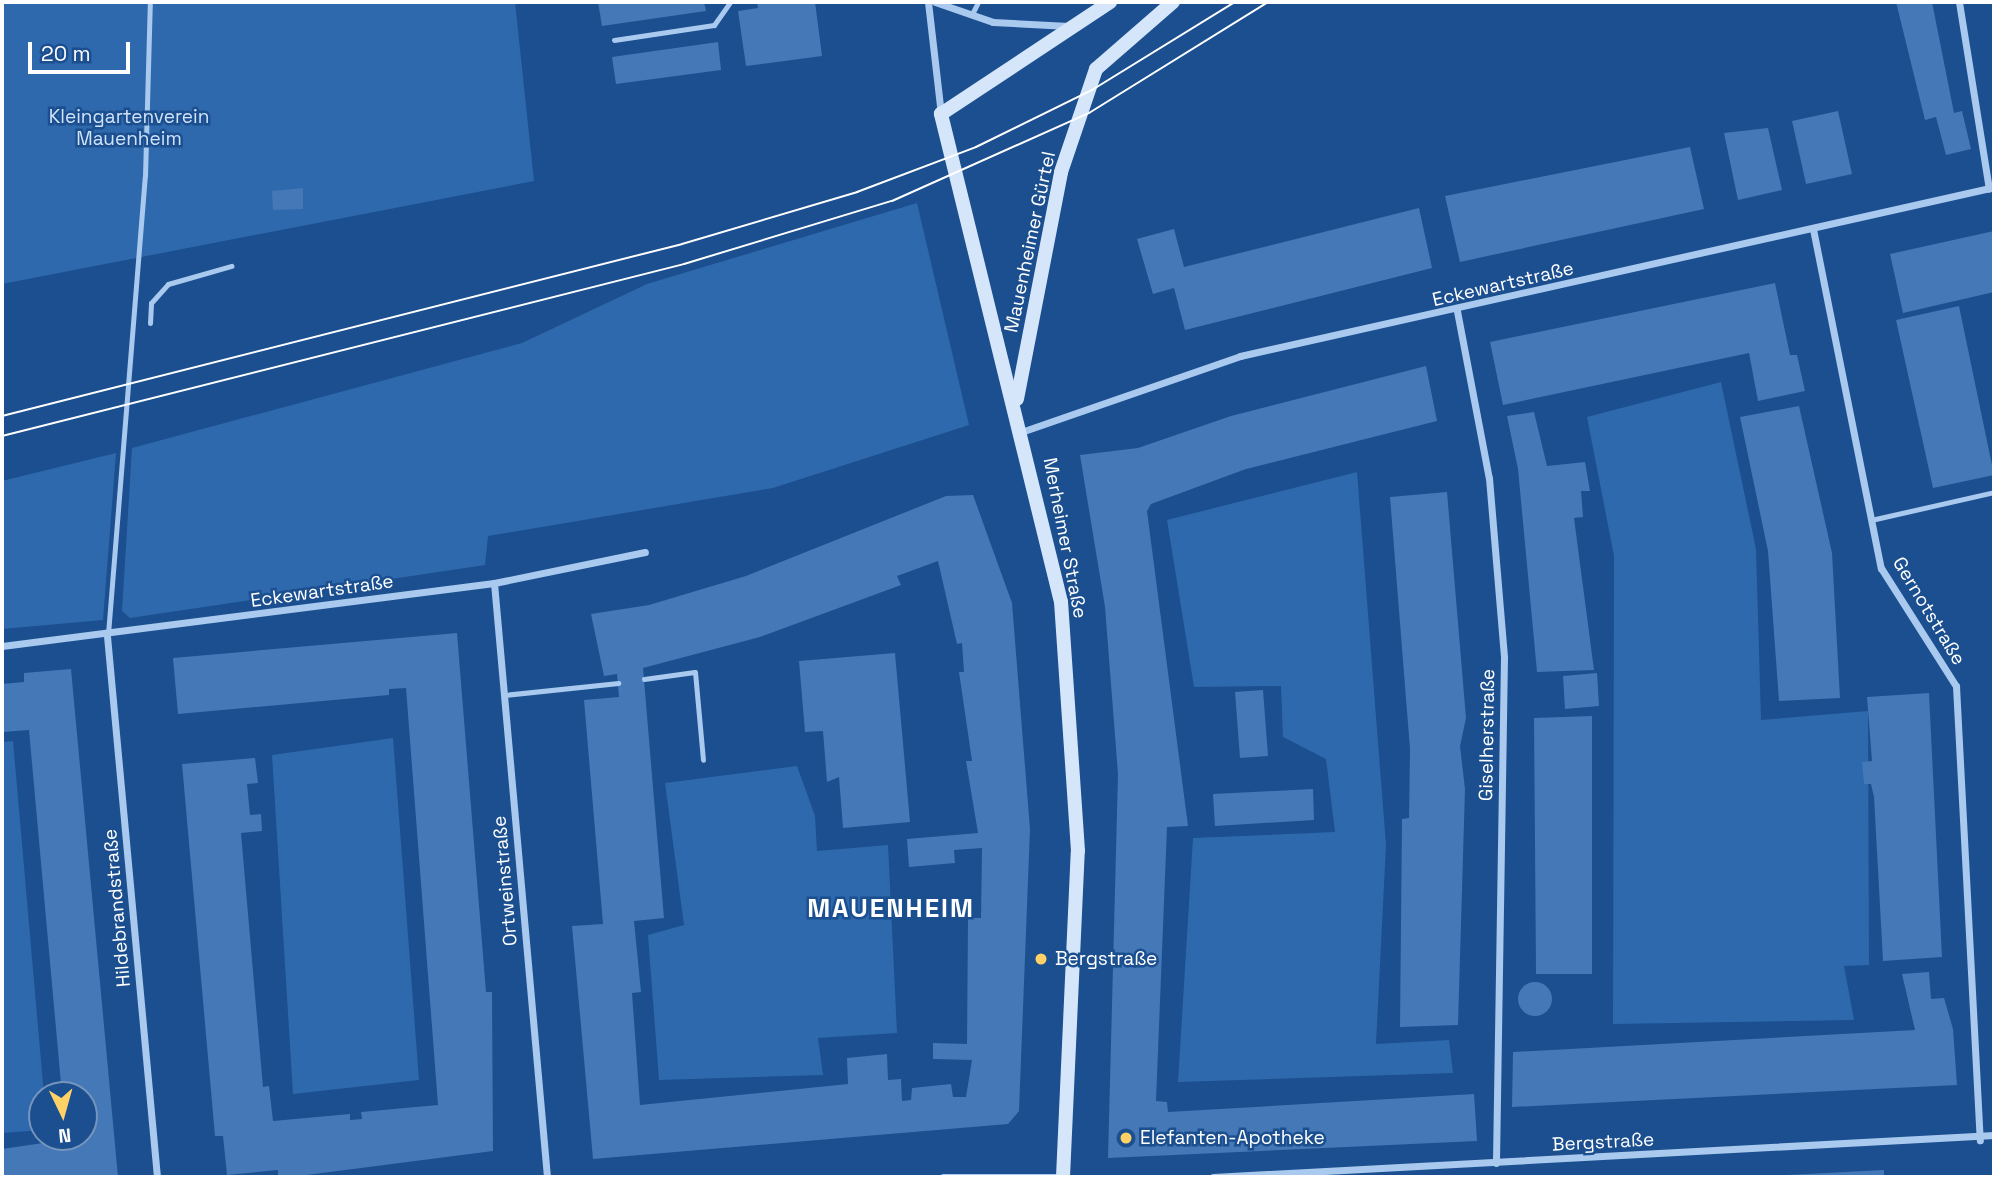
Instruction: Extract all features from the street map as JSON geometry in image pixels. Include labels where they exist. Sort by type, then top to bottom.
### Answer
[{"type":"main road","points":[[941,114],[1110,2]]},
{"type":"main road","name":"Mauenheimer Gürtel","points":[[1016,403],[1061,172],[1096,69],[1173,2]]},
{"type":"main road","name":"Merheimer Straße","points":[[941,114],[1024,431],[1061,603],[1078,851],[1061,1177]]},
{"type":"street","name":"Merheimer Straße","points":[[928,2],[941,114]]},
{"type":"street","points":[[935,2],[993,22],[1073,26]]},
{"type":"street","points":[[1959,2],[1991,188]]},
{"type":"street","name":"Eckewartstraße","points":[[1024,431],[1240,356],[1457,311],[1991,188]]},
{"type":"street","name":"Gernotstraße","points":[[1813,229],[1881,568],[1956,686],[1980,1140]]},
{"type":"street","name":"Giselherstraße","points":[[1457,311],[1489,478],[1504,657],[1496,1163]]},
{"type":"street","name":"Eckewartstraße","points":[[2,646],[107,636],[494,583],[645,552]]},
{"type":"street","name":"Ortweinstraße","points":[[494,583],[547,1177]]},
{"type":"street","name":"Hildebrandstraße","points":[[107,636],[157,1177]]},
{"type":"street","name":"Bergstraße","points":[[1213,1177],[1980,1140],[1994,1135]]},
{"type":"street","points":[[943,1177],[1061,1177]]},
{"type":"lane","points":[[107,636],[145,176],[150,2]]},
{"type":"lane","points":[[614,40],[714,25],[730,2]]},
{"type":"lane","points":[[972,14],[978,2]]},
{"type":"lane","points":[[150,323],[151,303],[168,284],[231,266]]},
{"type":"lane","points":[[1871,520],[1994,492]]},
{"type":"lane","points":[[643,679],[695,672],[703,760]]},
{"type":"lane","points":[[504,695],[618,683]]},
{"type":"green space","name":"Kleingartenverein Mauenheim","points":[[2,2],[515,2],[534,181],[2,284]]},
{"type":"green space","points":[[917,203],[969,425],[773,488],[488,536],[485,565],[130,618],[122,611],[132,448],[522,343],[647,284]]},
{"type":"green space","points":[[1721,382],[1756,549],[1761,720],[1868,711],[1869,965],[1844,966],[1854,1020],[1613,1024],[1614,556],[1587,417]]},
{"type":"green space","points":[[116,453],[103,620],[2,629],[2,481]]},
{"type":"green space","points":[[1357,472],[1386,845],[1376,1044],[1449,1040],[1453,1073],[1178,1082],[1193,838],[1335,832],[1326,759],[1283,737],[1281,686],[1194,687],[1167,520]]},
{"type":"green space","points":[[393,738],[419,1080],[293,1094],[272,755]]},
{"type":"green space","points":[[13,741],[43,1081],[28,1081],[28,1131],[2,1133],[2,742]]},
{"type":"green space","points":[[797,766],[815,816],[817,851],[888,845],[897,1033],[818,1038],[823,1075],[659,1080],[648,935],[684,925],[665,783]]},
{"type":"building","points":[[598,2],[704,2],[706,11],[602,26]]},
{"type":"building","points":[[757,2],[815,2],[822,56],[746,66],[738,11],[758,8]]},
{"type":"building","points":[[1896,2],[1932,2],[1954,113],[1962,111],[1971,149],[1946,155],[1936,117],[1925,120]]},
{"type":"building","points":[[718,42],[721,70],[616,84],[612,57]]},
{"type":"building","points":[[1838,111],[1852,174],[1806,184],[1792,121]]},
{"type":"building","points":[[1768,128],[1782,190],[1738,200],[1724,133]]},
{"type":"building","points":[[1690,147],[1704,209],[1460,262],[1445,196]]},
{"type":"building","points":[[303,188],[303,209],[273,210],[272,191]]},
{"type":"building","points":[[1419,208],[1432,268],[1185,330],[1174,288],[1153,294],[1137,239],[1174,229],[1184,267]]},
{"type":"building","points":[[1994,231],[1994,292],[1903,313],[1890,254]]},
{"type":"building","points":[[1775,283],[1790,355],[1797,355],[1805,391],[1758,401],[1749,353],[1503,405],[1490,342]]},
{"type":"building","points":[[1959,306],[1994,475],[1933,488],[1896,320]]},
{"type":"building","points":[[1426,366],[1437,421],[1246,469],[1151,504],[1147,511],[1188,826],[1167,827],[1156,1101],[1167,1102],[1168,1112],[1474,1094],[1477,1141],[1108,1158],[1118,774],[1105,607],[1080,455],[1138,448],[1231,416]]},
{"type":"building","points":[[1799,406],[1832,553],[1840,698],[1779,701],[1768,551],[1740,417]]},
{"type":"building","points":[[1534,412],[1547,466],[1585,462],[1590,491],[1581,491],[1583,517],[1574,518],[1594,670],[1537,672],[1518,469],[1507,416]]},
{"type":"building","points":[[1447,492],[1466,718],[1460,746],[1465,789],[1458,1025],[1400,1027],[1402,819],[1409,818],[1410,749],[1390,497]]},
{"type":"building","points":[[973,495],[1012,603],[1030,829],[1019,1111],[1008,1124],[593,1159],[572,926],[603,924],[584,700],[619,697],[617,674],[604,676],[591,614],[649,605],[746,576],[946,496]],"holes":[[[938,561],[957,644],[962,643],[964,672],[959,672],[972,761],[966,761],[978,833],[907,839],[909,867],[955,863],[954,850],[982,848],[981,918],[968,918],[967,1044],[933,1043],[933,1059],[972,1060],[966,1097],[953,1097],[951,1084],[912,1088],[911,1100],[902,1101],[901,1079],[888,1080],[887,1054],[847,1058],[848,1084],[640,1105],[632,993],[641,992],[634,921],[664,918],[643,668],[760,637],[901,585],[897,576]]]},
{"type":"building","points":[[457,633],[486,992],[492,992],[493,1151],[291,1177],[278,1177],[278,1170],[227,1175],[223,1136],[215,1136],[182,764],[255,758],[258,783],[247,784],[250,815],[261,814],[262,831],[241,833],[263,1087],[269,1086],[273,1121],[350,1114],[350,1120],[362,1119],[361,1112],[438,1105],[406,688],[389,689],[389,695],[178,714],[173,658]]},
{"type":"building","points":[[895,653],[910,822],[843,828],[839,777],[827,782],[823,731],[805,732],[799,661]]},
{"type":"building","points":[[71,669],[118,1177],[2,1177],[2,1149],[28,1145],[28,1151],[98,1151],[98,1081],[61,1081],[29,730],[2,732],[2,684],[24,682],[24,673]]},
{"type":"building","points":[[1597,673],[1599,706],[1565,709],[1563,676]]},
{"type":"building","points":[[1263,690],[1268,756],[1240,758],[1235,692]]},
{"type":"building","points":[[1929,693],[1942,957],[1883,961],[1874,797],[1871,784],[1864,784],[1862,762],[1872,761],[1867,697]]},
{"type":"building","points":[[1592,716],[1592,974],[1536,974],[1534,718]]},
{"type":"building","points":[[1313,789],[1314,820],[1215,826],[1213,794]]},
{"type":"building","points":[[1929,972],[1931,999],[1944,998],[1953,1029],[1957,1085],[1512,1107],[1513,1052],[1915,1030],[1902,974]]},
{"type":"building","points":[[1535,982],[1547,987],[1552,999],[1547,1011],[1535,1016],[1523,1011],[1518,999],[1523,987]]},
{"type":"building","points":[[1884,1170],[1884,1177],[1787,1177],[1787,1175]]},
{"type":"tram line","points":[[2,416],[682,244],[857,192],[976,147],[1092,90],[1235,2]]},
{"type":"tram line","points":[[2,436],[684,264],[892,201],[1089,113],[1268,2]]},
{"type":"place","name":"Bergstraße","points":[[1041,959]]},
{"type":"place","name":"Elefanten-Apotheke","points":[[1126,1138]]},
{"type":"district","name":"MAUENHEIM","points":[[891,909]]}]
